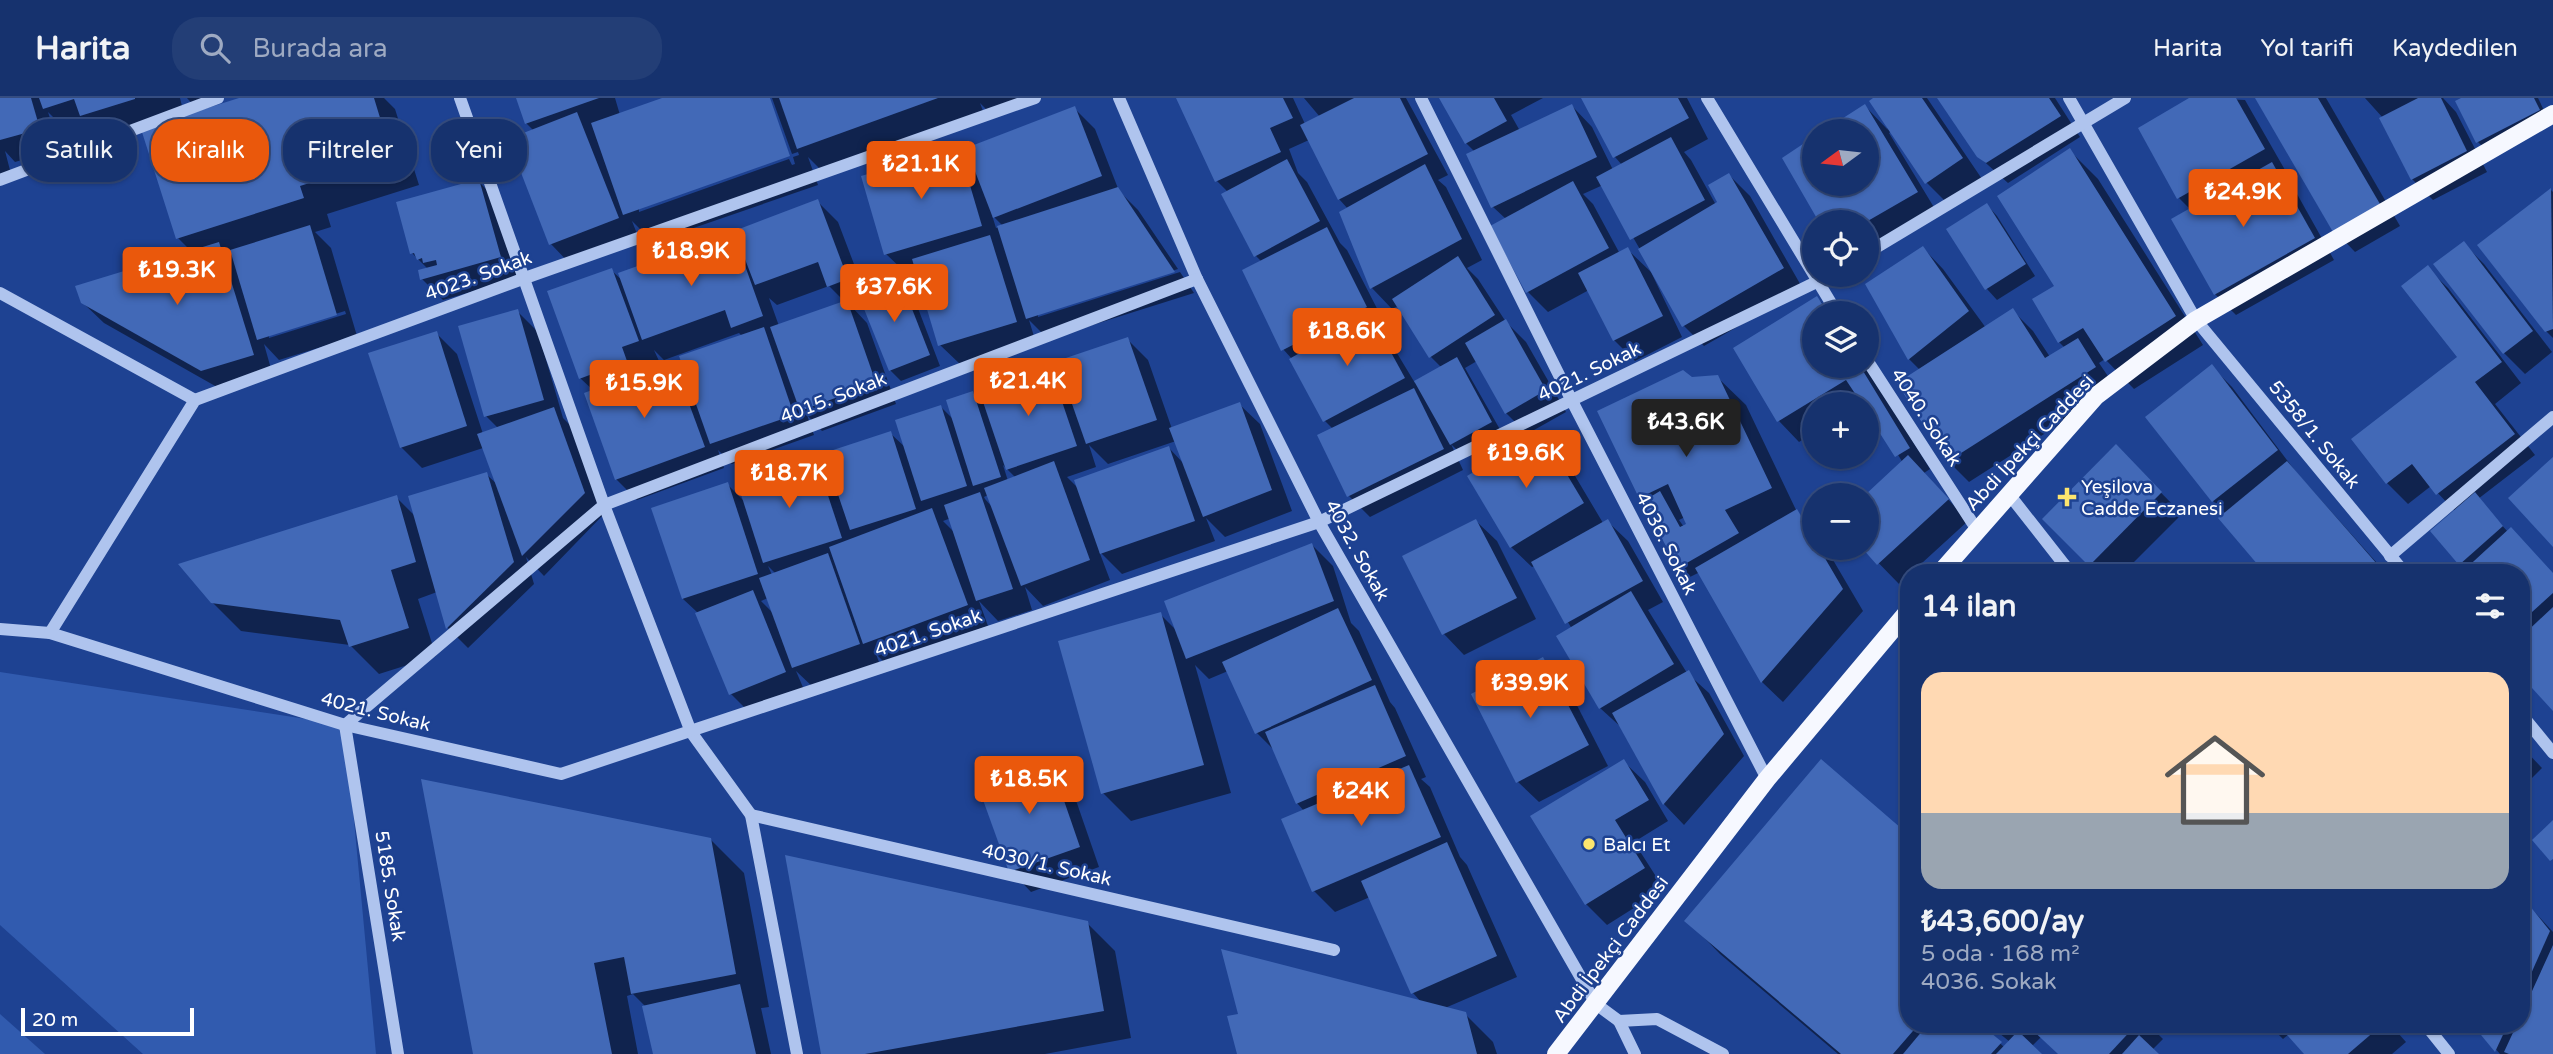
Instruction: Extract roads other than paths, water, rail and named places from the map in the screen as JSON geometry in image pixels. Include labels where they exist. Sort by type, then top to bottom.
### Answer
[{"type":"main road","name":"Abdi İpekçi Caddesi","points":[[1948,564],[2096,396],[2196,320],[2553,114]]},
{"type":"main road","name":"Abdi İpekçi Caddesi","points":[[1556,1054],[1767,779],[1900,621]]},
{"type":"street","points":[[0,180],[218,98]]},
{"type":"street","points":[[460,98],[604,505],[691,732],[751,815],[797,1054]]},
{"type":"street","name":"4023. Sokak","points":[[195,400],[525,278],[1035,98]]},
{"type":"street","name":"4032. Sokak","points":[[1119,98],[1197,279],[1319,522],[1596,1004]]},
{"type":"street","name":"4036. Sokak","points":[[1421,98],[1572,401],[1767,779]]},
{"type":"street","points":[[1707,98],[1802,258]]},
{"type":"street","name":"5358/1. Sokak","points":[[2069,98],[2196,320],[2397,564]]},
{"type":"street","points":[[1879,246],[2125,98]]},
{"type":"street","name":"4015. Sokak","points":[[345,725],[604,505],[1197,279]]},
{"type":"street","name":"4021. Sokak","points":[[0,629],[50,633],[345,725],[561,774],[1319,522],[1809,287]]},
{"type":"street","points":[[0,293],[195,400],[50,633]]},
{"type":"street","name":"4040. Sokak","points":[[1879,378],[1977,530]]},
{"type":"street","points":[[2390,556],[2553,417]]},
{"type":"street","points":[[2008,493],[2064,564]]},
{"type":"street","name":"5185. Sokak","points":[[345,725],[398,1054]]},
{"type":"street","points":[[2530,725],[2553,753]]},
{"type":"street","name":"4030/1. Sokak","points":[[751,815],[1334,950]]},
{"type":"street","points":[[1596,1004],[1619,1021],[1635,1054]]},
{"type":"street","points":[[1619,1021],[1657,1019],[1723,1054]]},
{"type":"street","points":[[2432,1033],[2449,1054]]},
{"type":"place","name":"Yeşilova Cadde Eczanesi","points":[[2067,497]]},
{"type":"place","name":"Balcı Et","points":[[1589,844]]}]
